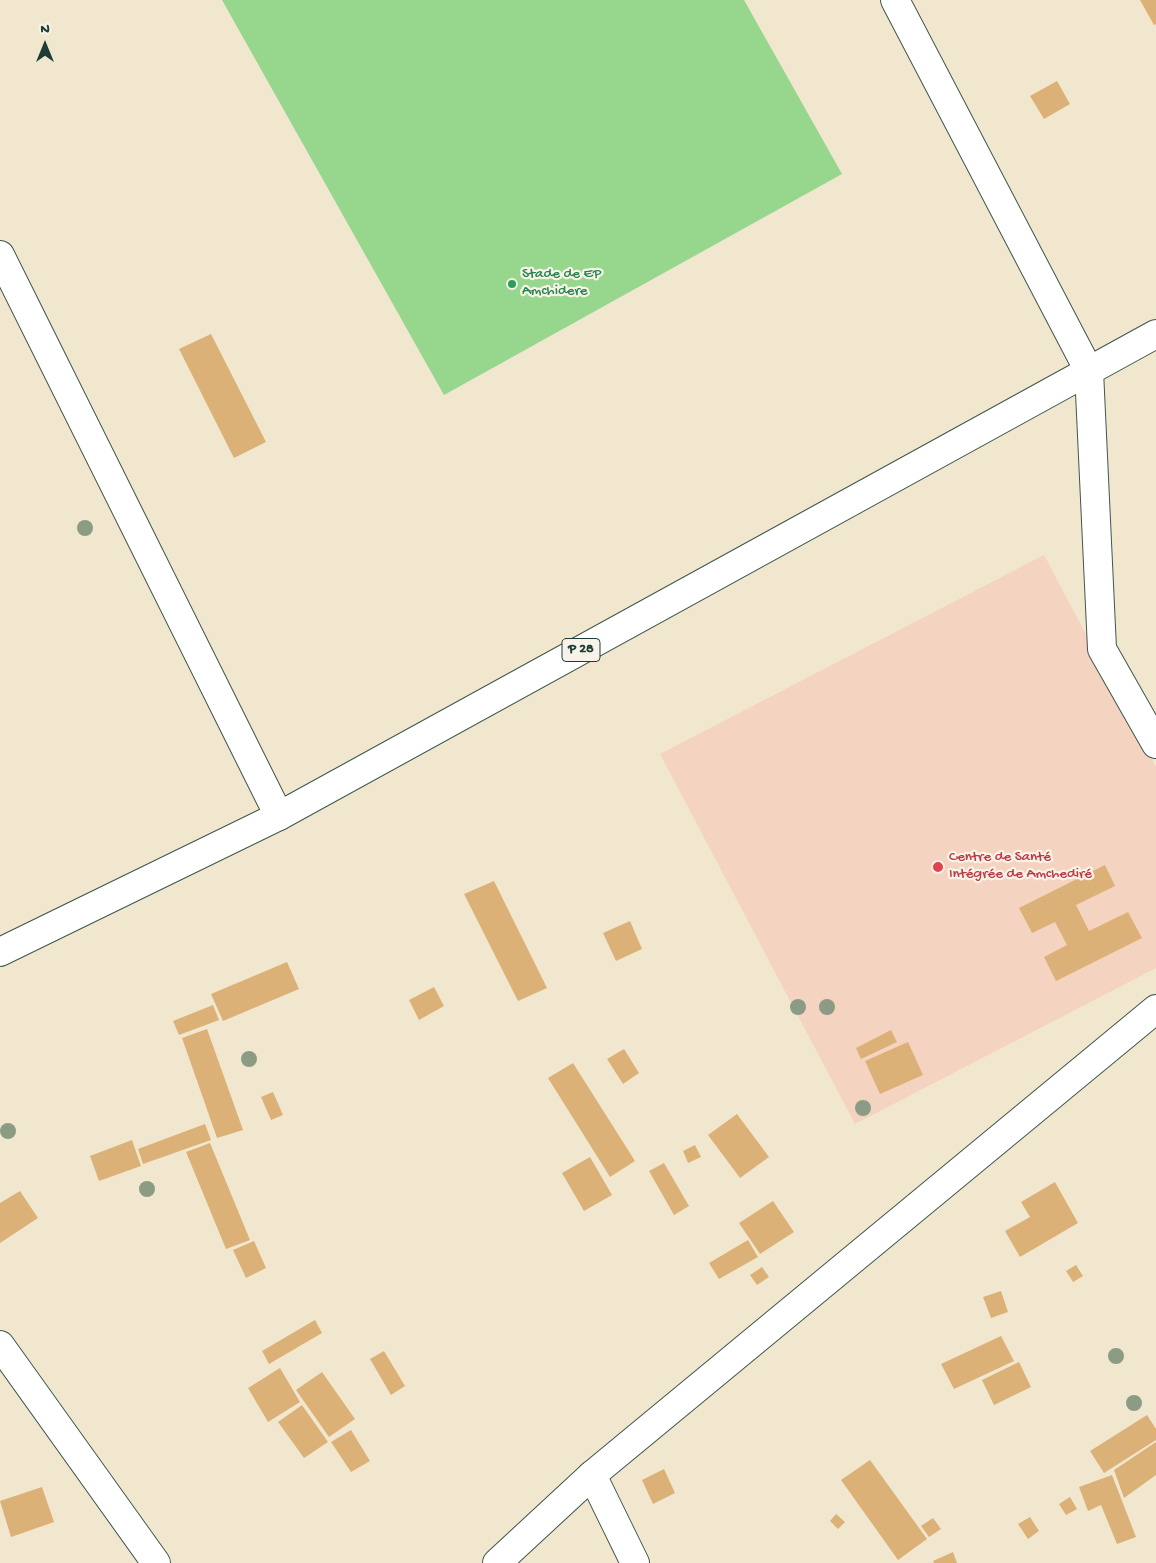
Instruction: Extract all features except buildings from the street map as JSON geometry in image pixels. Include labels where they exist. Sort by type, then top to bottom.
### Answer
[{"type":"street","points":[[895,0],[1089,371],[1102,649],[1156,744]]},
{"type":"street","points":[[0,255],[279,816]]},
{"type":"street","name":"P 28","points":[[0,952],[279,816],[1156,334]]},
{"type":"street","points":[[497,1563],[592,1475],[1156,1009]]},
{"type":"street","points":[[0,1345],[156,1563]]},
{"type":"street","points":[[592,1475],[635,1563]]},
{"type":"shaded area","name":"Centre de Santé Intégrée de Amchediré","points":[[1044,555],[1156,767],[1156,968],[855,1124],[660,754]]},
{"type":"green space","name":"Stade de EP Amchidere","points":[[222,0],[744,0],[842,174],[444,395]]},
{"type":"place","name":"Stade de EP Amchidere","points":[[512,284]]},
{"type":"place","name":"Centre de Santé Intégrée de Amchediré","points":[[938,867]]}]
